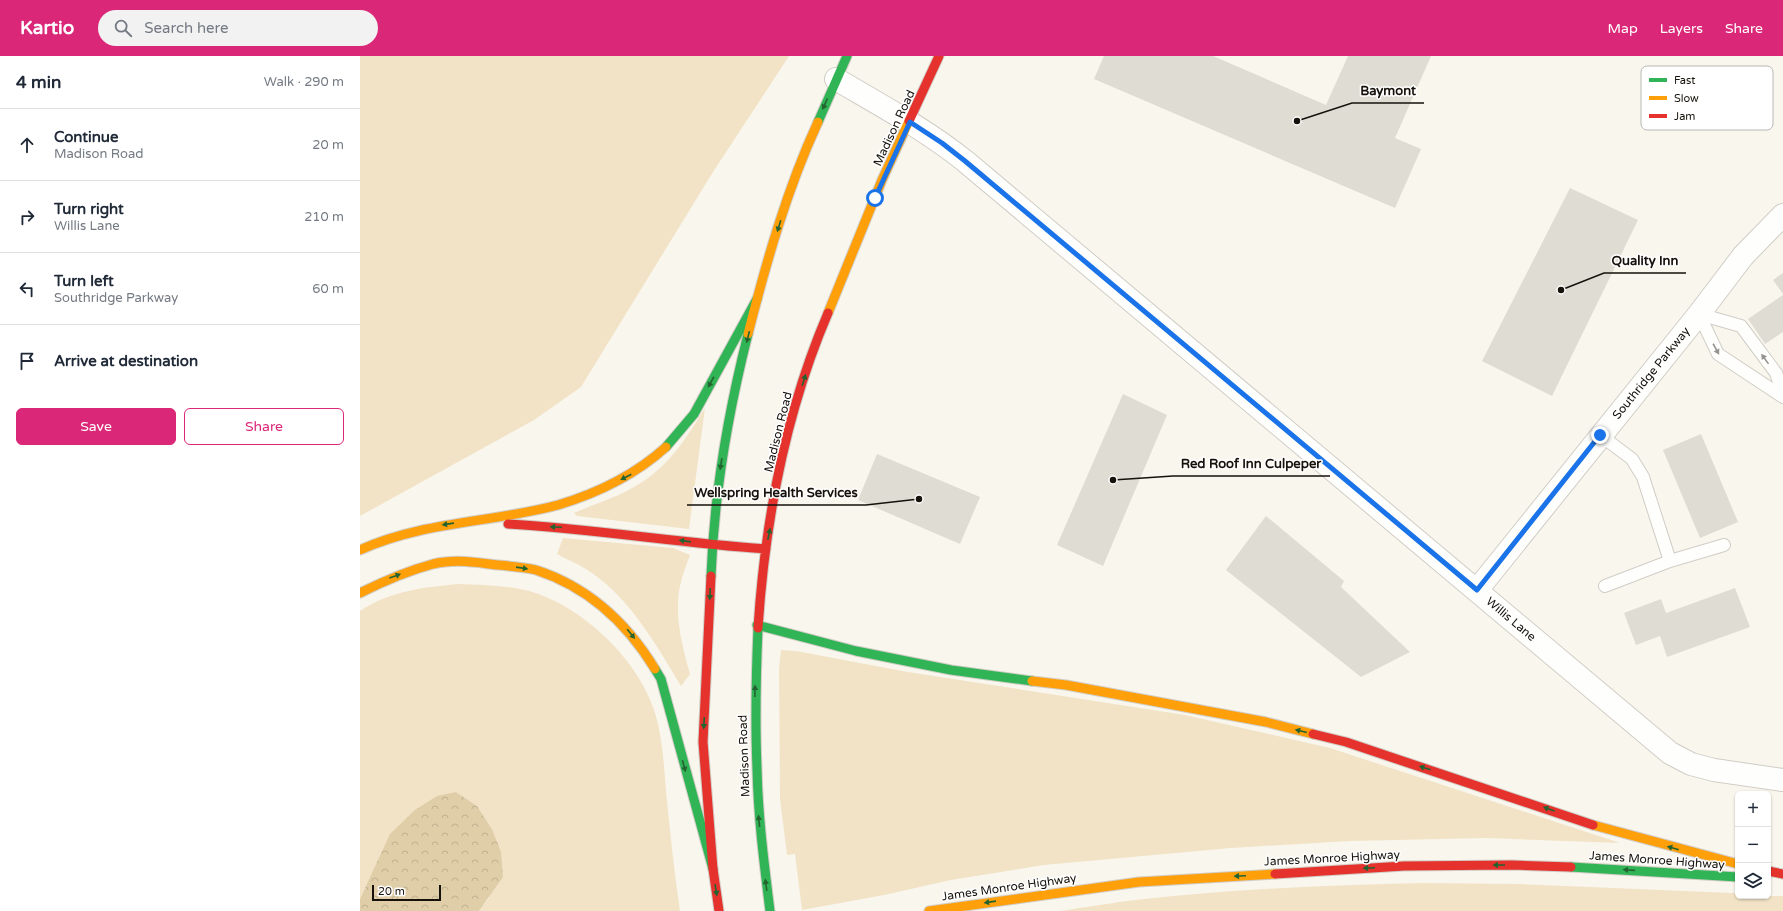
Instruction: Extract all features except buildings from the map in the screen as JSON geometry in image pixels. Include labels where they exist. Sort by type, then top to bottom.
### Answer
[{"type":"main road","points":[[719,911],[713,869],[703,742],[712,545],[722,458],[736,383],[757,299],[786,205],[812,134],[847,56]]},
{"type":"main road","name":"Madison Road","points":[[770,911],[758,809],[754,722],[757,625],[766,549],[781,470],[797,404],[814,346],[875,198],[940,56]]},
{"type":"main road","points":[[360,550],[422,528],[538,511],[570,502],[602,490],[637,472],[662,452],[688,423],[757,299]]},
{"type":"main road","points":[[465,522],[571,528],[712,545],[766,549]]},
{"type":"main road","points":[[360,593],[401,574],[435,564],[471,561],[535,570],[567,583],[596,601],[622,624],[644,651],[661,679],[713,869]]},
{"type":"main road","points":[[757,625],[856,651],[951,670],[1066,685],[1266,722],[1346,742],[1518,798],[1581,821],[1735,863]]},
{"type":"main road","name":"James Monroe Highway","points":[[929,911],[1139,882],[1404,866],[1512,865],[1598,868],[1735,878]]},
{"type":"main road","points":[[1771,872],[1783,874]]},
{"type":"main road","points":[[1771,879],[1783,880]]},
{"type":"street","name":"Willis Lane","points":[[836,79],[910,122],[942,143],[965,161],[1670,753],[1691,764],[1714,770],[1783,780]]},
{"type":"street","name":"Southridge Parkway","points":[[1477,590],[1600,435],[1699,314],[1743,256],[1783,215]]},
{"type":"lane","points":[[1699,314],[1741,326],[1776,373],[1783,394]]},
{"type":"lane","points":[[1699,314],[1718,354],[1783,397]]},
{"type":"lane","points":[[1600,435],[1632,459],[1643,477],[1670,561]]},
{"type":"lane","points":[[1605,586],[1670,561],[1724,544]]},
{"type":"shaded area","points":[[360,56],[789,56],[713,172],[581,387],[534,420],[360,516]]},
{"type":"shaded area","points":[[705,408],[689,529],[577,516],[574,513],[624,493],[650,477],[676,450]]},
{"type":"shaded area","points":[[563,538],[673,548],[690,555],[682,579],[678,598],[680,630],[690,674],[681,686],[653,640],[619,596],[592,573],[557,554]]},
{"type":"shaded area","points":[[459,584],[512,588],[529,591],[548,598],[586,620],[603,635],[633,669],[645,688],[659,727],[680,911],[479,911],[489,898],[492,829],[477,806],[456,792],[366,886],[360,899],[360,611],[371,604],[395,594]]},
{"type":"shaded area","points":[[781,650],[796,651],[908,672],[1185,715],[1330,748],[1620,843],[1487,838],[1350,841],[1231,848],[1044,865],[951,880],[884,895],[802,910],[795,854],[787,855],[780,799],[779,668]]},
{"type":"shaded area","points":[[1422,883],[1519,884],[1735,893],[1735,899],[1771,899],[1771,896],[1783,896],[1783,911],[1060,911],[1134,900],[1248,890],[1317,886]]},
{"type":"green space","points":[[456,792],[477,806],[492,829],[501,852],[503,877],[479,911],[360,911],[360,899],[390,834],[415,810],[437,796]]},
{"type":"traffic: fast","points":[[818,122],[847,56]]},
{"type":"traffic: fast","points":[[666,447],[694,414],[757,299]]},
{"type":"traffic: fast","points":[[711,576],[715,515],[723,454],[734,394],[748,334]]},
{"type":"traffic: fast","points":[[757,625],[856,651],[951,670],[1032,681]]},
{"type":"traffic: fast","points":[[758,628],[756,750],[762,840],[770,911]]},
{"type":"traffic: fast","points":[[655,669],[661,679],[713,869]]},
{"type":"traffic: fast","points":[[1571,867],[1735,877]]},
{"type":"traffic: slow","points":[[828,313],[882,180],[909,121]]},
{"type":"traffic: slow","points":[[748,334],[778,226],[797,173],[818,122]]},
{"type":"traffic: slow","points":[[360,550],[384,540],[409,533],[458,523],[533,511],[573,500],[602,489],[615,482],[642,466],[666,447]]},
{"type":"traffic: slow","points":[[360,593],[405,573],[441,562],[473,562],[522,567],[536,570],[573,586],[604,609],[619,622],[632,637],[655,669]]},
{"type":"traffic: slow","points":[[1032,681],[1066,685],[1266,722],[1313,734]]},
{"type":"traffic: slow","points":[[1593,825],[1735,863]]},
{"type":"traffic: slow","points":[[929,911],[1139,882],[1275,874]]},
{"type":"traffic: jam","points":[[909,121],[939,56]]},
{"type":"traffic: jam","points":[[758,628],[766,547],[780,467],[800,389],[813,350],[828,313]]},
{"type":"traffic: jam","points":[[508,524],[766,549]]},
{"type":"traffic: jam","points":[[711,576],[703,742],[713,869],[719,911]]},
{"type":"traffic: jam","points":[[1313,734],[1346,742],[1593,825]]},
{"type":"traffic: jam","points":[[1275,874],[1404,866],[1512,865],[1571,867]]},
{"type":"traffic: jam","points":[[1771,872],[1783,874]]},
{"type":"place","name":"Baymont","points":[[1297,121]]},
{"type":"place","name":"Quality Inn","points":[[1561,290]]},
{"type":"place","name":"Red Roof Inn Culpeper","points":[[1113,480]]},
{"type":"place","name":"Wellspring Health Services","points":[[919,499]]},
{"type":"route","points":[[875,198],[910,122],[942,143],[965,161],[1477,590],[1600,435]]}]
